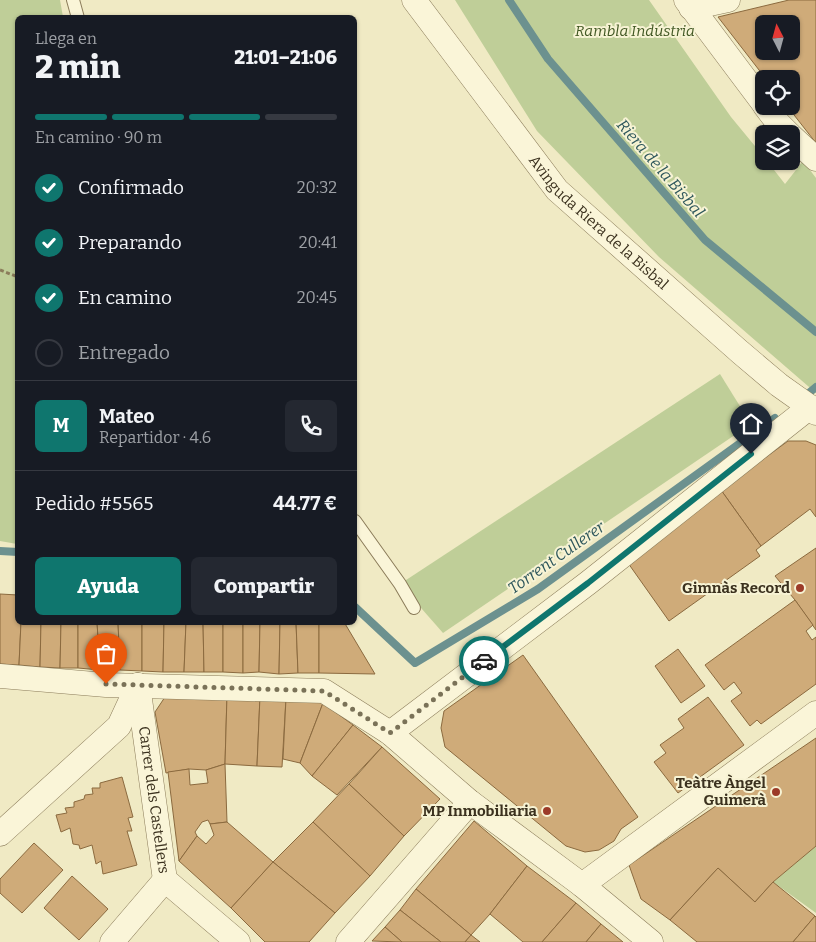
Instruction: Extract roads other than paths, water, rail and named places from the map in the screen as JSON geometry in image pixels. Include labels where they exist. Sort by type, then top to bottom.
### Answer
[{"type":"street","name":"Avinguda Riera de la Bisbal","points":[[414,0],[557,190],[779,386],[813,410]]},
{"type":"street","points":[[688,4],[728,0]]},
{"type":"street","points":[[688,4],[755,92]]},
{"type":"street","points":[[772,115],[780,125]]},
{"type":"street","points":[[800,145],[816,160]]},
{"type":"street","points":[[390,733],[813,410]]},
{"type":"street","points":[[0,676],[106,684],[324,691],[390,733],[470,802],[582,885],[651,942]]},
{"type":"street","points":[[0,834],[119,726],[138,685]]},
{"type":"street","name":"Carrer dels Castellers","points":[[138,685],[165,880],[238,942]]},
{"type":"street","points":[[582,885],[816,713]]},
{"type":"street","points":[[348,942],[470,802]]},
{"type":"street","points":[[112,942],[165,880]]},
{"type":"lane","points":[[73,0],[77,15]]},
{"type":"lane","points":[[357,524],[400,584],[414,608]]},
{"type":"waterway","name":"Riera de la Bisbal","points":[[509,0],[548,59],[705,240],[816,332]]},
{"type":"waterway","name":"Torrent Cullerer","points":[[810,392],[816,387]]},
{"type":"waterway","name":"Torrent Cullerer","points":[[357,609],[415,663],[538,589],[775,418]]},
{"type":"waterway","name":"Torrent Cullerer","points":[[0,551],[15,552]]},
{"type":"place","name":"Gimnàs Record","points":[[800,588]]},
{"type":"place","name":"Teàtre Àngel Guimerà","points":[[776,792]]},
{"type":"place","name":"MP Inmobiliaria","points":[[547,811]]},
{"type":"park label","name":"Rambla Indústria","points":[[635,31]]}]
